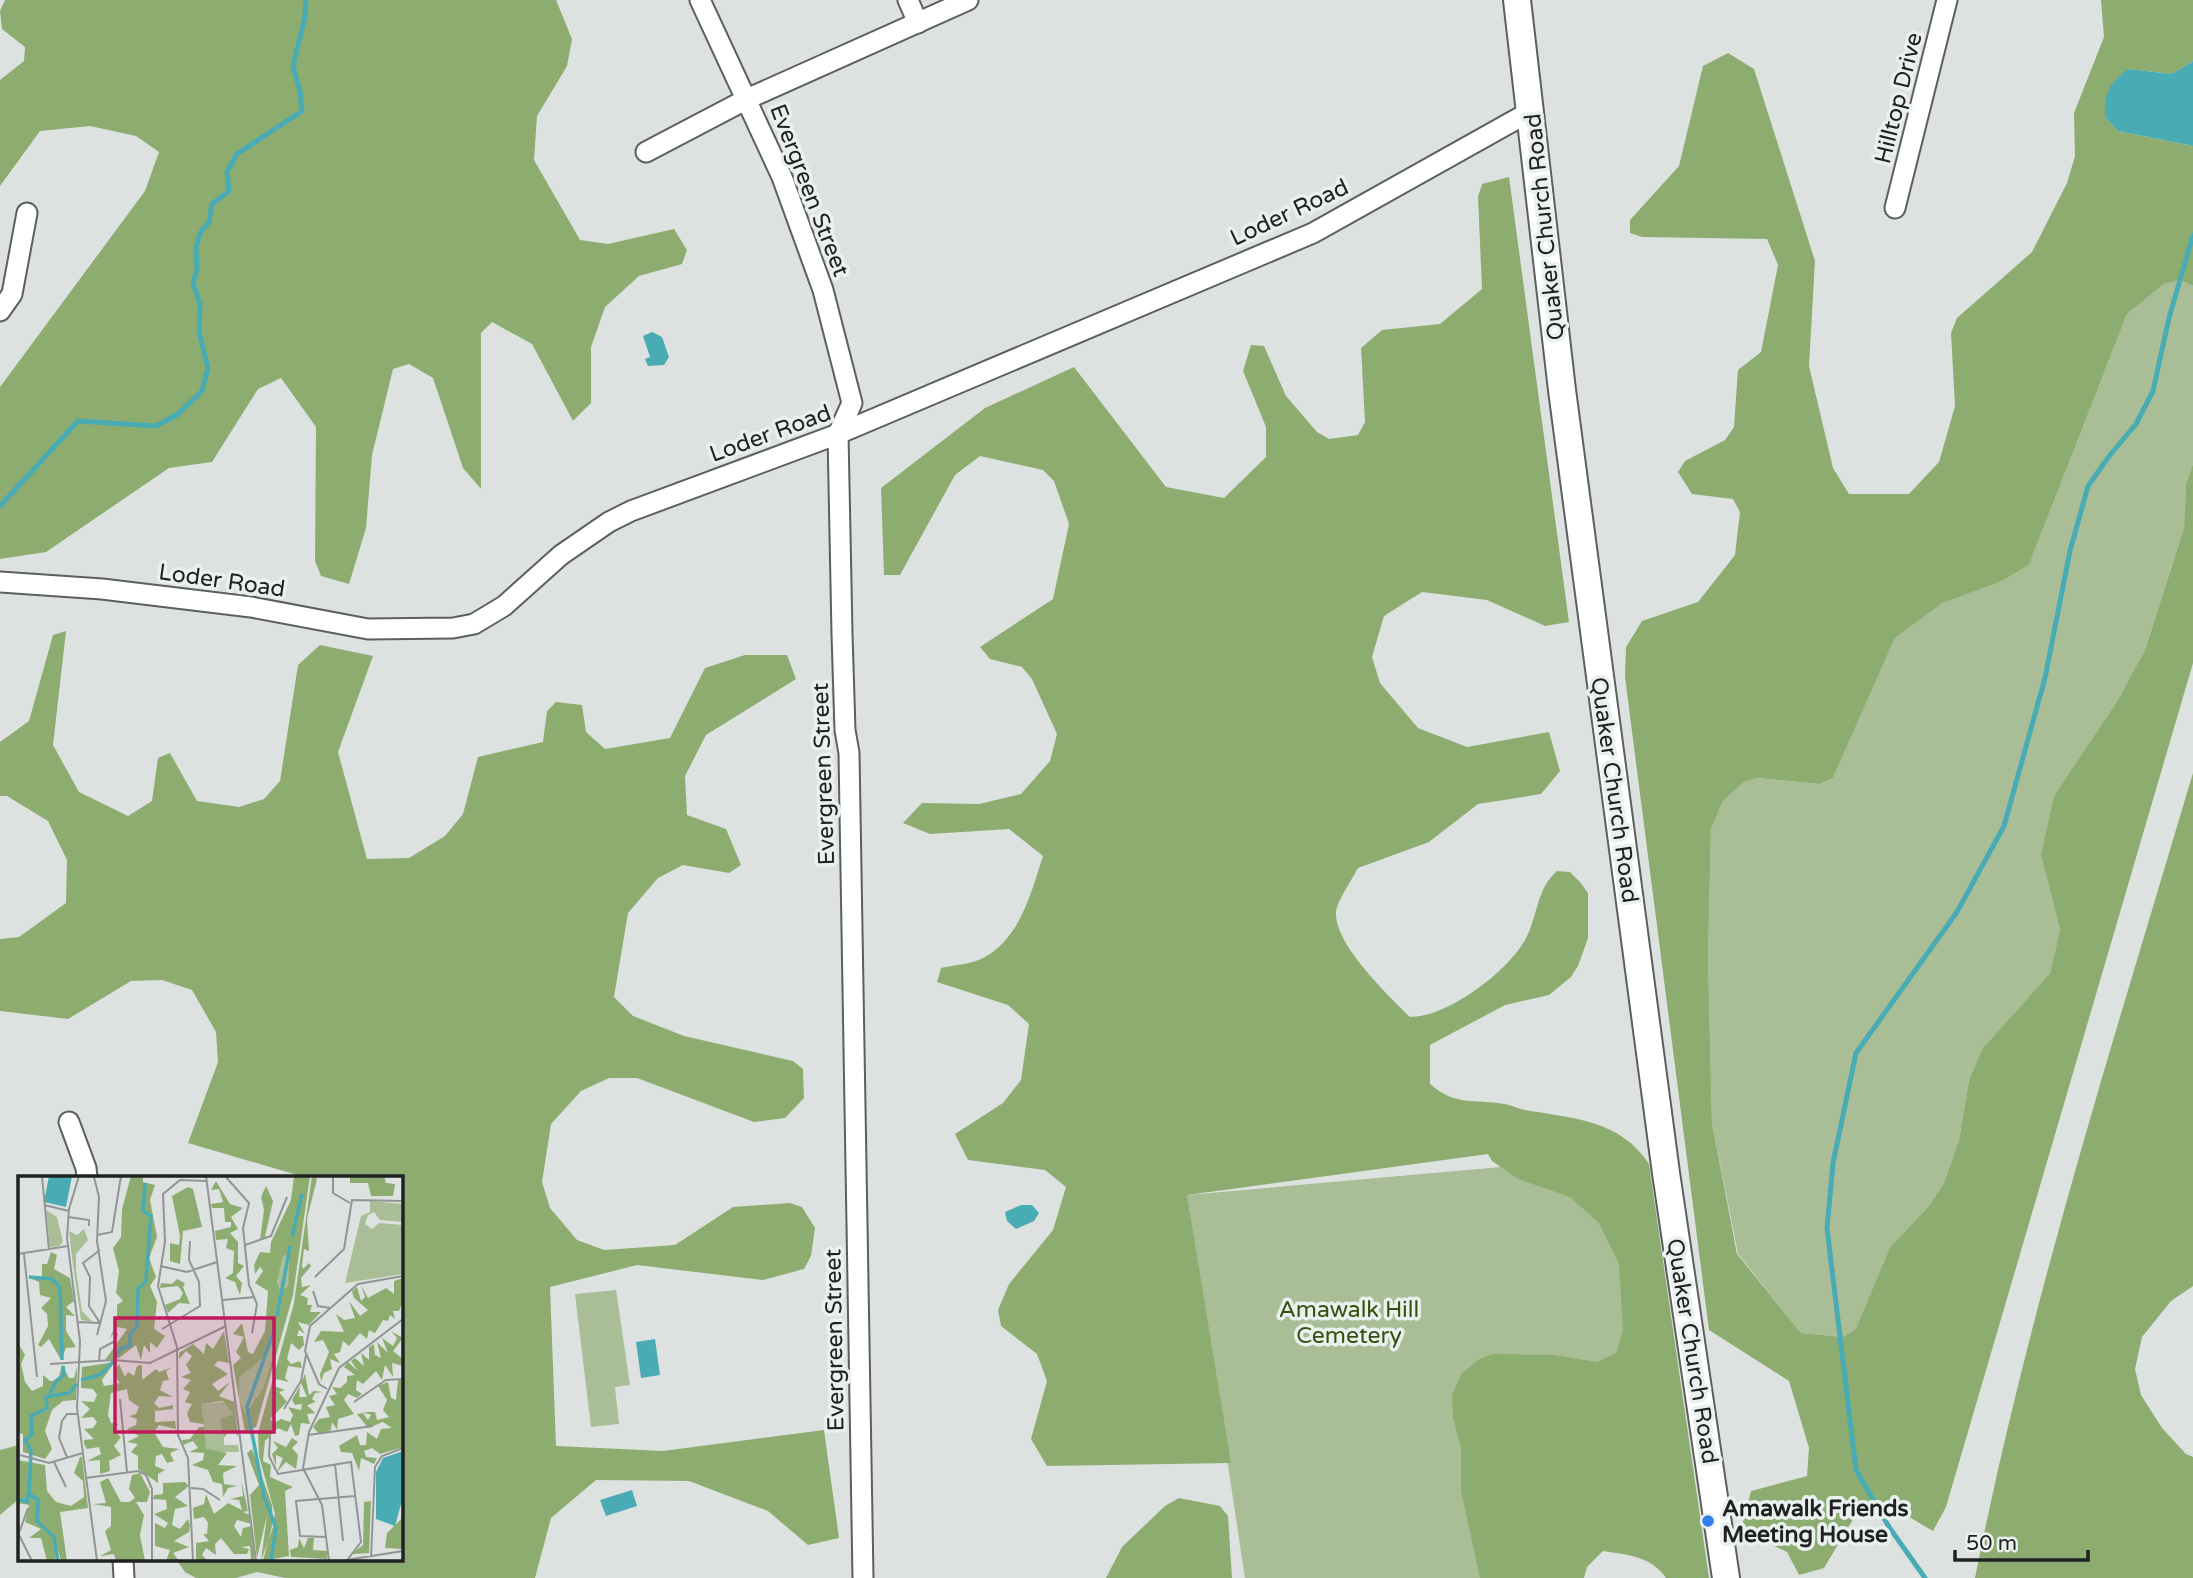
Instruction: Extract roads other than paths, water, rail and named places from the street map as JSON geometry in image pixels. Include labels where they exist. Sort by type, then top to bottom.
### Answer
[{"type":"street","name":"Evergreen Street","points":[[700,0],[782,177],[823,290],[852,403],[838,434],[845,730],[849,753],[863,1578]]},
{"type":"street","points":[[908,0],[918,23]]},
{"type":"street","points":[[646,152],[747,99],[968,0]]},
{"type":"street","name":"Quaker Church Road","points":[[1517,0],[1562,390],[1666,1173],[1726,1578]]},
{"type":"street","name":"Hilltop Drive","points":[[1895,208],[1947,0]]},
{"type":"street","name":"Loder Road","points":[[0,582],[102,589],[251,607],[368,629],[453,628],[474,624],[504,606],[561,555],[609,522],[631,511],[838,434],[1313,233],[1531,111]]},
{"type":"street","points":[[0,312],[12,294],[27,213]]},
{"type":"street","points":[[69,1122],[87,1176]]},
{"type":"street","points":[[122,1560],[124,1578]]},
{"type":"water","points":[[2193,61],[2193,146],[2118,131],[2105,117],[2109,89],[2128,69],[2172,74]]},
{"type":"water","points":[[652,332],[662,337],[669,357],[664,365],[648,366],[645,359],[650,357],[643,336]]},
{"type":"water","points":[[1021,1205],[1032,1205],[1039,1213],[1034,1221],[1016,1229],[1007,1221],[1005,1212]]},
{"type":"water","points":[[655,1339],[660,1375],[641,1378],[636,1342]]},
{"type":"water","points":[[632,1490],[637,1506],[606,1516],[600,1500]]},
{"type":"waterway","points":[[0,506],[78,421],[156,426],[178,414],[202,391],[208,368],[199,332],[200,304],[193,283],[197,268],[196,248],[200,233],[209,222],[212,204],[229,191],[227,172],[237,154],[302,111],[293,66],[305,17],[306,0]]},
{"type":"waterway","points":[[1925,1578],[1889,1527],[1856,1470],[1827,1228],[1833,1163],[1856,1053],[1957,912],[2004,826],[2045,678],[2070,551],[2088,486],[2136,424],[2153,391],[2169,318],[2193,235]]},
{"type":"place","name":"Amawalk Friends Meeting House","points":[[1708,1521]]},
{"type":"park label","name":"Amawalk Hill Cemetery","points":[[1349,1322]]}]
